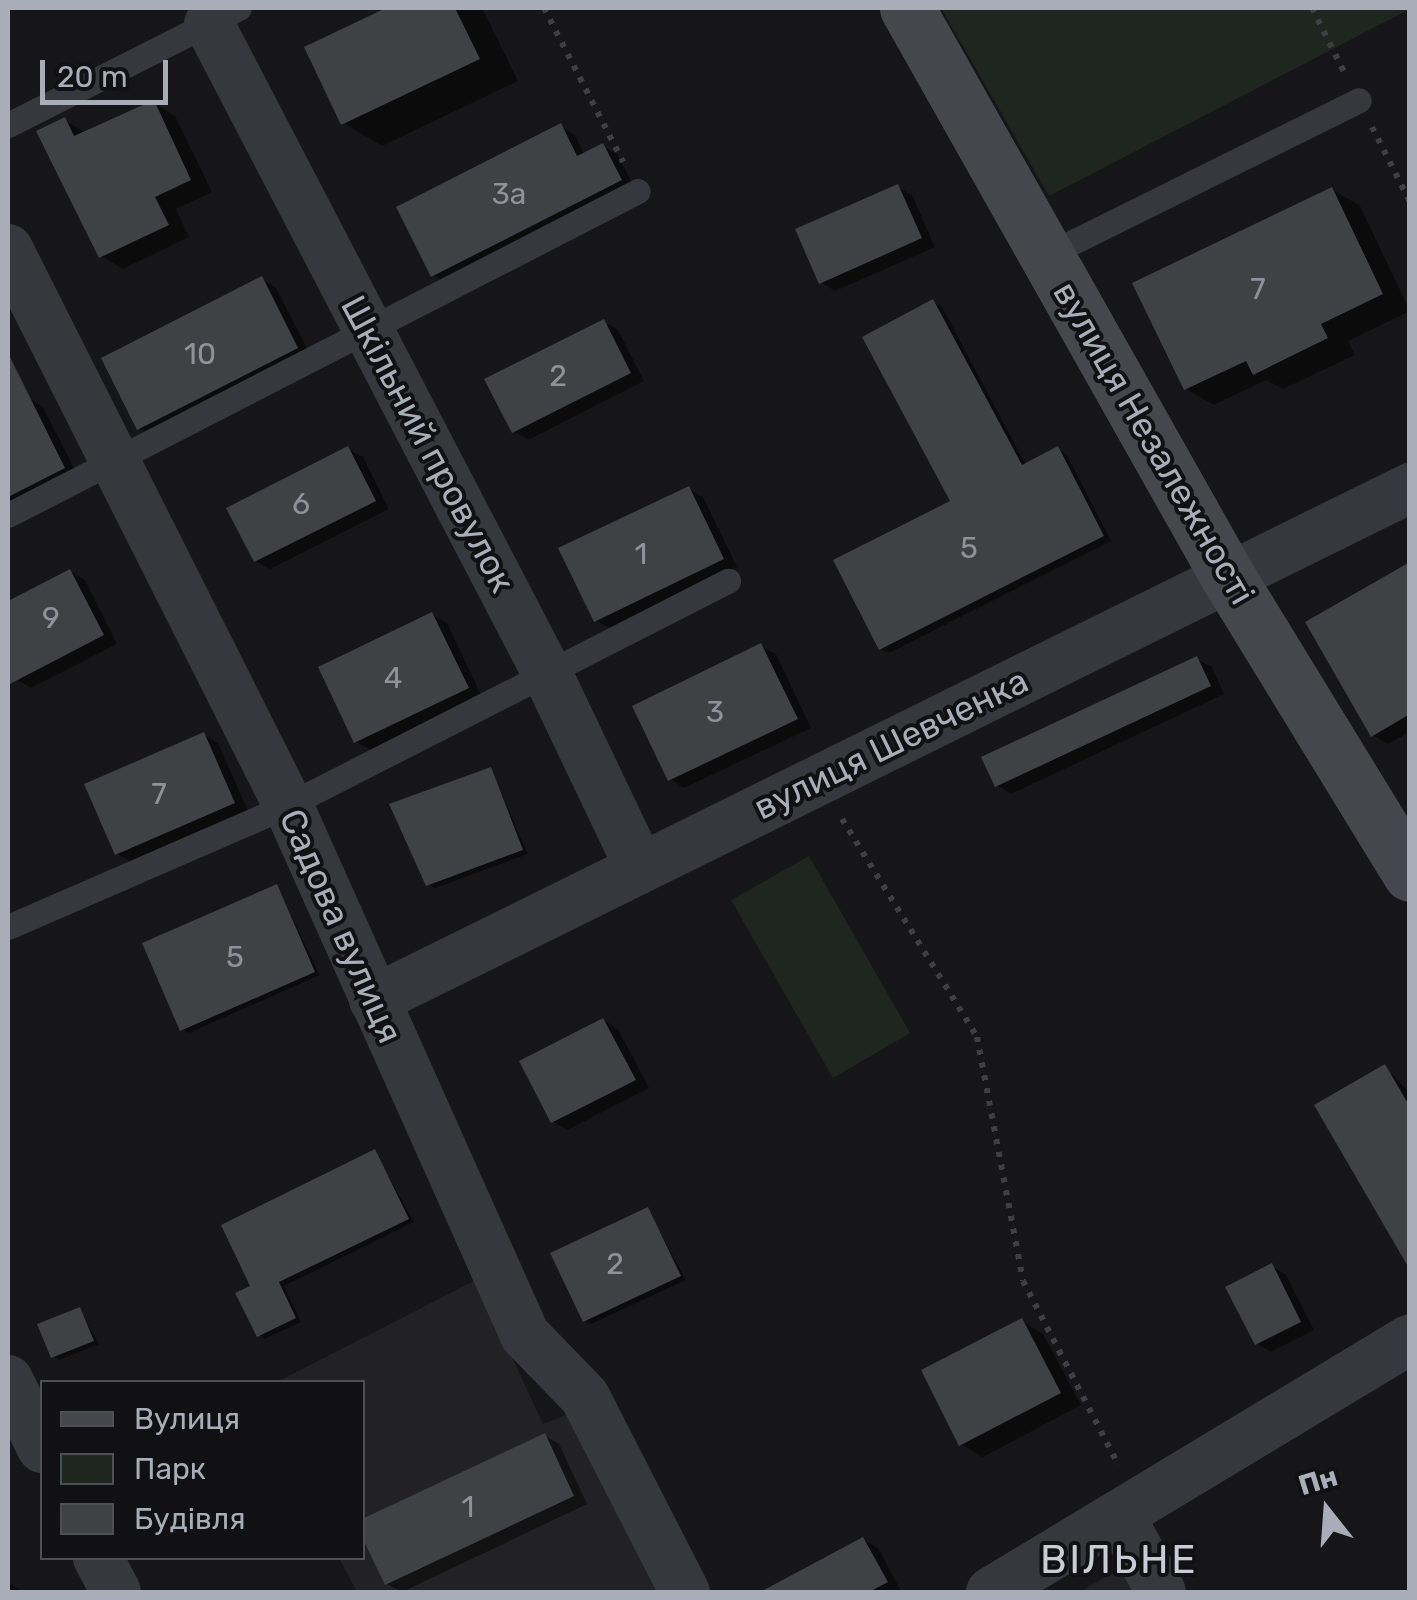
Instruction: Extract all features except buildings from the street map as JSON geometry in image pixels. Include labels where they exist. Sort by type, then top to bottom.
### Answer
[{"type":"street","name":"вулиця Незалежності","points":[[907,8],[1228,577],[1410,874]]},
{"type":"street","name":"Шкільний провулок","points":[[224,16],[368,330],[547,673],[640,868]]},
{"type":"street","name":"Садова вулиця","points":[[8,249],[288,806],[525,1336],[585,1397],[684,1592]]},
{"type":"street","name":"вулиця Шевченка","points":[[374,1000],[1410,488]]},
{"type":"street","points":[[991,1592],[1410,1339]]},
{"type":"street","points":[[8,1380],[30,1448]]},
{"type":"street","points":[[1130,1510],[1161,1592]]},
{"type":"street","points":[[99,1560],[116,1592]]},
{"type":"lane","points":[[8,125],[224,16]]},
{"type":"lane","points":[[1047,255],[1358,100]]},
{"type":"lane","points":[[8,515],[638,191]]},
{"type":"lane","points":[[8,927],[288,806],[728,581]]},
{"type":"path","points":[[544,8],[638,191]]},
{"type":"path","points":[[818,780],[977,1037],[1023,1281],[1130,1510]]},
{"type":"shaded area","points":[[476,1280],[543,1424],[577,1411],[666,1592],[357,1592],[340,1560],[365,1560],[365,1380],[281,1380]]},
{"type":"shaded area","points":[[1125,1566],[1139,1592],[1079,1592]]},
{"type":"green space","points":[[941,8],[1409,8],[1410,9],[1049,196]]},
{"type":"green space","points":[[809,856],[910,1033],[833,1078],[731,900]]},
{"type":"district","name":"ВІЛЬНЕ","points":[[1119,1560]]}]
